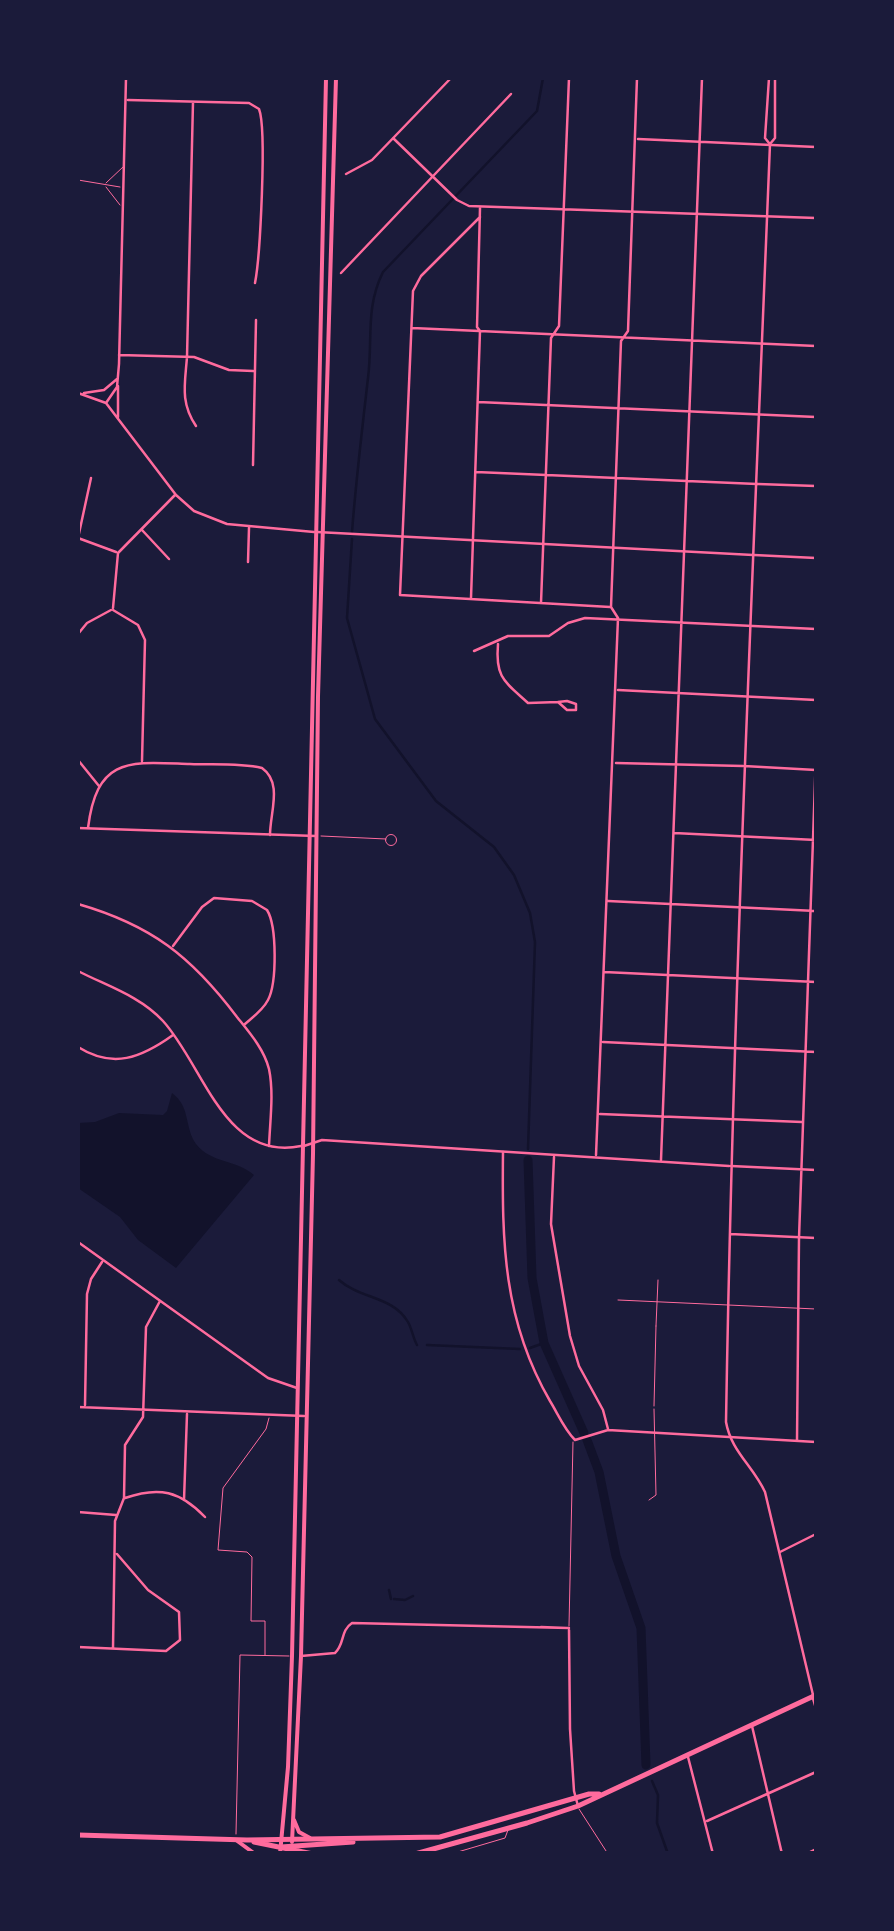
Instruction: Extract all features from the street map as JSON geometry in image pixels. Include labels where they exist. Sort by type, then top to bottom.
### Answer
[{"type":"main road","points":[[280,1850],[292,1656],[326,78]]},
{"type":"main road","points":[[292,1847],[301,1656],[336,78]]},
{"type":"main road","points":[[415,1854],[508,1828],[599,1794],[815,1695],[816,1706]]},
{"type":"main road","points":[[293,1818],[299,1832],[310,1838],[440,1837],[577,1802]]},
{"type":"main road","points":[[78,1835],[282,1838],[292,1847],[313,1854]]},
{"type":"main road","points":[[292,1847],[310,1838]]},
{"type":"main road","points":[[247,1840],[280,1850],[366,1839]]},
{"type":"main road","points":[[236,1840],[255,1854]]},
{"type":"street","points":[[118,419],[126,78]]},
{"type":"street","points":[[346,174],[366,165],[450,78]]},
{"type":"street","points":[[541,603],[548,405],[554,332],[559,326],[569,78]]},
{"type":"street","points":[[596,1157],[618,618],[611,607],[619,408],[624,337],[628,331],[637,78]]},
{"type":"street","points":[[661,1160],[702,78]]},
{"type":"street","points":[[768,78],[764,138],[770,144]]},
{"type":"street","points":[[774,78],[775,138],[770,144],[744,766],[730,1166],[726,1422],[729,1436],[765,1492],[815,1695]]},
{"type":"street","points":[[341,273],[342,266],[434,177],[511,94]]},
{"type":"street","points":[[125,100],[249,103],[259,109],[262,130],[256,283]]},
{"type":"street","points":[[193,102],[183,396],[196,426]]},
{"type":"street","points":[[393,138],[458,200],[480,206],[816,218]]},
{"type":"street","points":[[636,139],[816,147]]},
{"type":"street","points":[[104,184],[117,176],[124,164]]},
{"type":"street","points":[[78,180],[123,187]]},
{"type":"street","points":[[104,184],[122,209]]},
{"type":"street","points":[[470,599],[480,331],[480,206]]},
{"type":"street","points":[[480,217],[416,283],[410,328],[400,595],[611,607]]},
{"type":"street","points":[[254,464],[256,320]]},
{"type":"street","points":[[410,328],[816,346]]},
{"type":"street","points":[[119,355],[187,357],[208,360],[229,370],[254,372]]},
{"type":"street","points":[[80,394],[104,390],[118,378]]},
{"type":"street","points":[[106,403],[118,384]]},
{"type":"street","points":[[80,394],[106,403],[176,495],[207,518],[348,536],[816,558]]},
{"type":"street","points":[[477,402],[816,417]]},
{"type":"street","points":[[475,472],[816,486]]},
{"type":"street","points":[[91,478],[78,538],[118,553]]},
{"type":"street","points":[[112,610],[118,553],[176,495]]},
{"type":"street","points":[[248,562],[249,526]]},
{"type":"street","points":[[141,528],[168,559]]},
{"type":"street","points":[[598,606],[599,618]]},
{"type":"street","points":[[78,634],[87,622],[112,610]]},
{"type":"street","points":[[112,610],[138,625],[145,640],[142,760]]},
{"type":"street","points":[[474,651],[515,635],[549,636],[574,620],[599,618],[816,629]]},
{"type":"street","points":[[498,642],[502,680],[532,704],[558,702]]},
{"type":"street","points":[[616,690],[816,700]]},
{"type":"street","points":[[797,1440],[799,1238],[814,911],[816,754]]},
{"type":"street","points":[[78,760],[100,786]]},
{"type":"street","points":[[88,828],[100,786],[118,768],[142,760],[262,768],[274,783],[270,835]]},
{"type":"street","points":[[613,762],[816,770]]},
{"type":"street","points":[[78,828],[386,839]]},
{"type":"street","points":[[674,833],[815,840]]},
{"type":"street","points":[[173,946],[202,907],[214,898],[252,901],[268,910],[275,928],[271,993],[244,1024]]},
{"type":"street","points":[[606,901],[814,911]]},
{"type":"street","points":[[78,904],[122,918],[173,946],[244,1024],[269,1068],[269,1146]]},
{"type":"street","points":[[78,970],[141,1003],[174,1034],[232,1125],[247,1138],[269,1146],[286,1148],[322,1140],[816,1170]]},
{"type":"street","points":[[604,972],[816,982]]},
{"type":"street","points":[[78,1047],[100,1059],[126,1060],[174,1034]]},
{"type":"street","points":[[601,1042],[816,1052]]},
{"type":"street","points":[[598,1114],[803,1122]]},
{"type":"street","points":[[504,1151],[504,1259],[521,1333],[539,1381],[575,1440],[569,1628],[577,1802],[608,1854]]},
{"type":"street","points":[[554,1155],[551,1224],[570,1336],[578,1366],[603,1410],[608,1430]]},
{"type":"street","points":[[729,1234],[816,1238]]},
{"type":"street","points":[[78,1242],[268,1378],[298,1388]]},
{"type":"street","points":[[84,1407],[87,1294],[103,1261]]},
{"type":"street","points":[[650,1500],[656,1496],[658,1280]]},
{"type":"street","points":[[618,1300],[816,1309]]},
{"type":"street","points":[[113,1648],[117,1515],[124,1498],[126,1442],[143,1419],[146,1327],[160,1301]]},
{"type":"street","points":[[78,1407],[305,1416]]},
{"type":"street","points":[[183,1501],[187,1412]]},
{"type":"street","points":[[265,1655],[266,1622],[251,1621],[252,1557],[247,1552],[218,1550],[223,1488],[266,1429],[269,1415]]},
{"type":"street","points":[[575,1440],[608,1430],[816,1442]]},
{"type":"street","points":[[124,1498],[158,1490],[205,1517]]},
{"type":"street","points":[[78,1512],[117,1515]]},
{"type":"street","points":[[780,1552],[816,1534]]},
{"type":"street","points":[[78,1647],[166,1651],[179,1643],[179,1612],[148,1590],[116,1553]]},
{"type":"street","points":[[301,1656],[335,1653],[344,1630],[352,1624],[569,1628]]},
{"type":"street","points":[[236,1840],[240,1655],[292,1656]]},
{"type":"street","points":[[752,1725],[782,1854]]},
{"type":"street","points":[[688,1755],[713,1854]]},
{"type":"street","points":[[707,1822],[816,1772]]},
{"type":"street","points":[[451,1854],[505,1838],[512,1818]]},
{"type":"street","points":[[806,1854],[816,1849]]},
{"type":"shaded area","points":[[172,1093],[182,1104],[192,1138],[202,1150],[254,1175],[176,1268],[138,1240],[120,1217],[78,1188],[78,1123],[95,1122],[119,1113],[163,1115]]},
{"type":"waterway","points":[[352,532],[377,285],[383,272],[537,111],[543,78]]},
{"type":"waterway","points":[[352,539],[347,618],[375,719],[436,801],[494,847],[514,875],[530,913],[535,942],[528,1149]]},
{"type":"waterway","points":[[528,1160],[532,1278],[544,1343],[584,1433]]},
{"type":"waterway","points":[[339,1280],[394,1307],[409,1325],[417,1345]]},
{"type":"waterway","points":[[530,1348],[544,1343]]},
{"type":"waterway","points":[[427,1345],[520,1349]]},
{"type":"waterway","points":[[587,1440],[599,1472],[616,1556],[641,1628],[646,1765]]},
{"type":"waterway","points":[[389,1590],[391,1599]]},
{"type":"waterway","points":[[394,1599],[413,1596]]},
{"type":"waterway","points":[[652,1781],[658,1795],[657,1823],[668,1854]]}]
